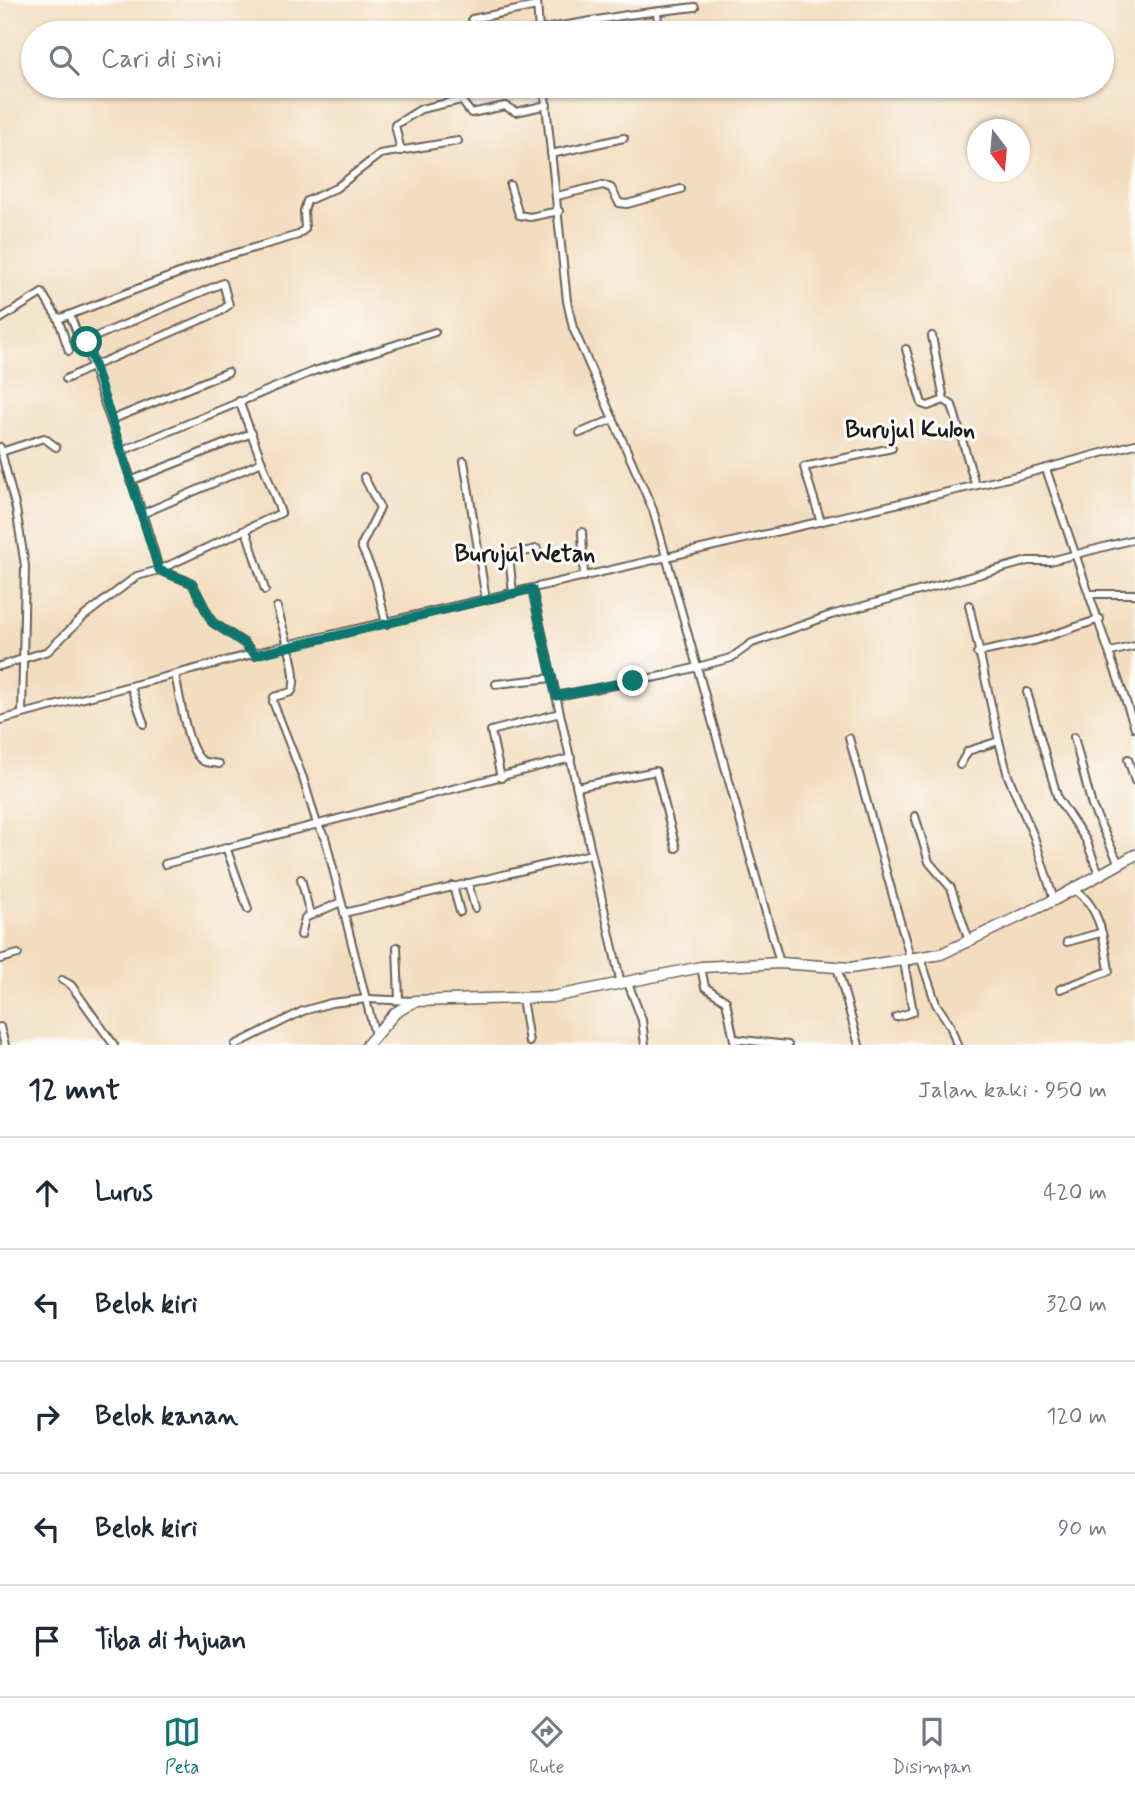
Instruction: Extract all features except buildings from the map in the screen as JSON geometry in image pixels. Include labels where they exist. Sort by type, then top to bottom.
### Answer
[{"type":"highway","points":[[367,1045],[394,1013],[415,1001],[567,995],[701,967],[780,963],[837,967],[912,960],[941,954],[1054,901],[1135,855]]},
{"type":"street","points":[[472,19],[537,3],[538,21]]},
{"type":"street","points":[[604,21],[695,7]]},
{"type":"street","points":[[657,12],[658,21]]},
{"type":"street","points":[[546,98],[566,290],[573,328],[653,510],[780,963]]},
{"type":"street","points":[[401,151],[394,125],[428,106],[462,101],[471,113],[505,106],[516,112],[547,105]]},
{"type":"street","points":[[551,154],[624,138]]},
{"type":"street","points":[[58,318],[204,263],[298,235],[305,229],[304,211],[309,200],[336,188],[380,154],[458,141]]},
{"type":"street","points":[[510,185],[514,208],[520,216],[559,211]]},
{"type":"street","points":[[557,196],[603,185],[611,188],[619,203],[627,204],[681,189]]},
{"type":"street","points":[[66,379],[219,312],[229,305],[229,296],[223,283],[90,339],[86,345]]},
{"type":"street","points":[[0,319],[42,293],[58,318],[69,351]]},
{"type":"street","points":[[70,315],[79,338],[86,345],[159,570]]},
{"type":"street","points":[[122,451],[314,371],[435,332]]},
{"type":"street","points":[[932,336],[944,400],[952,405],[975,484]]},
{"type":"street","points":[[906,349],[922,404],[928,406],[944,400]]},
{"type":"street","points":[[111,420],[228,372]]},
{"type":"street","points":[[0,666],[23,661],[48,650],[83,617],[135,577],[159,570],[281,513],[239,401]]},
{"type":"street","points":[[580,433],[613,419]]},
{"type":"street","points":[[131,481],[252,433]]},
{"type":"street","points":[[22,713],[25,566],[14,500],[1,449],[44,438],[57,447]]},
{"type":"street","points":[[0,720],[287,645],[1046,469],[1135,443]]},
{"type":"street","points":[[821,522],[804,467],[892,448]]},
{"type":"street","points":[[464,461],[486,600]]},
{"type":"street","points":[[142,514],[262,462]]},
{"type":"street","points":[[1046,469],[1100,619],[1135,728]]},
{"type":"street","points":[[364,477],[380,508],[361,545],[376,580],[386,624]]},
{"type":"street","points":[[246,530],[261,569],[265,590]]},
{"type":"street","points":[[582,532],[584,577]]},
{"type":"street","points":[[556,696],[734,657],[752,643],[831,615],[1028,561],[1051,561],[1135,539]]},
{"type":"street","points":[[513,593],[509,555],[537,549]]},
{"type":"street","points":[[159,570],[192,583],[212,622],[244,643],[255,655]]},
{"type":"street","points":[[532,589],[591,854],[624,983],[642,1020],[645,1045]]},
{"type":"street","points":[[1091,594],[1135,594]]},
{"type":"street","points":[[969,605],[977,653],[1008,776],[1034,837],[1054,901]]},
{"type":"street","points":[[277,607],[294,689],[277,695],[273,702],[304,781],[317,824],[325,837],[375,1035]]},
{"type":"street","points":[[977,653],[1037,640],[1100,619]]},
{"type":"street","points":[[1111,652],[1135,646]]},
{"type":"street","points":[[175,675],[184,724],[199,758],[204,762],[219,764]]},
{"type":"street","points":[[496,684],[552,678]]},
{"type":"street","points":[[131,687],[144,724]]},
{"type":"street","points":[[1027,692],[1058,799],[1086,840],[1099,874]]},
{"type":"street","points":[[501,778],[491,731],[560,713]]},
{"type":"street","points":[[1074,737],[1092,806],[1119,864]]},
{"type":"street","points":[[849,738],[912,960],[950,1024],[957,1045]]},
{"type":"street","points":[[960,765],[968,751],[999,741]]},
{"type":"street","points":[[165,864],[571,758]]},
{"type":"street","points":[[1128,759],[1135,780]]},
{"type":"street","points":[[577,787],[656,771],[676,848]]},
{"type":"street","points":[[915,816],[927,856],[951,888],[969,941]]},
{"type":"street","points":[[226,847],[248,909]]},
{"type":"street","points":[[344,913],[591,854]]},
{"type":"street","points":[[301,879],[310,914]]},
{"type":"street","points":[[468,883],[475,908]]},
{"type":"street","points":[[453,886],[460,912]]},
{"type":"street","points":[[1060,989],[1109,971],[1088,898],[1074,890]]},
{"type":"street","points":[[301,935],[302,922],[310,914],[341,902]]},
{"type":"street","points":[[1067,942],[1100,933]]},
{"type":"street","points":[[397,947],[400,1000]]},
{"type":"street","points":[[0,959],[18,954]]},
{"type":"street","points":[[896,1017],[913,1012],[912,960]]},
{"type":"street","points":[[701,967],[705,987],[725,999],[729,1006],[735,1042],[788,1045]]},
{"type":"street","points":[[837,967],[859,1045]]},
{"type":"street","points":[[62,980],[71,985],[114,1045]]},
{"type":"street","points":[[522,998],[529,1042]]},
{"type":"street","points":[[235,1045],[250,1042],[303,1011],[367,999],[415,1001]]},
{"type":"street","points":[[0,1027],[5,1045]]},
{"type":"district","name":"Burujul Kulon","points":[[910,430]]},
{"type":"district","name":"Burujul Wetan","points":[[525,554]]},
{"type":"route","points":[[87,342],[86,347],[159,570],[192,583],[212,622],[244,643],[255,655],[287,645],[532,589],[556,696],[633,681]]}]
